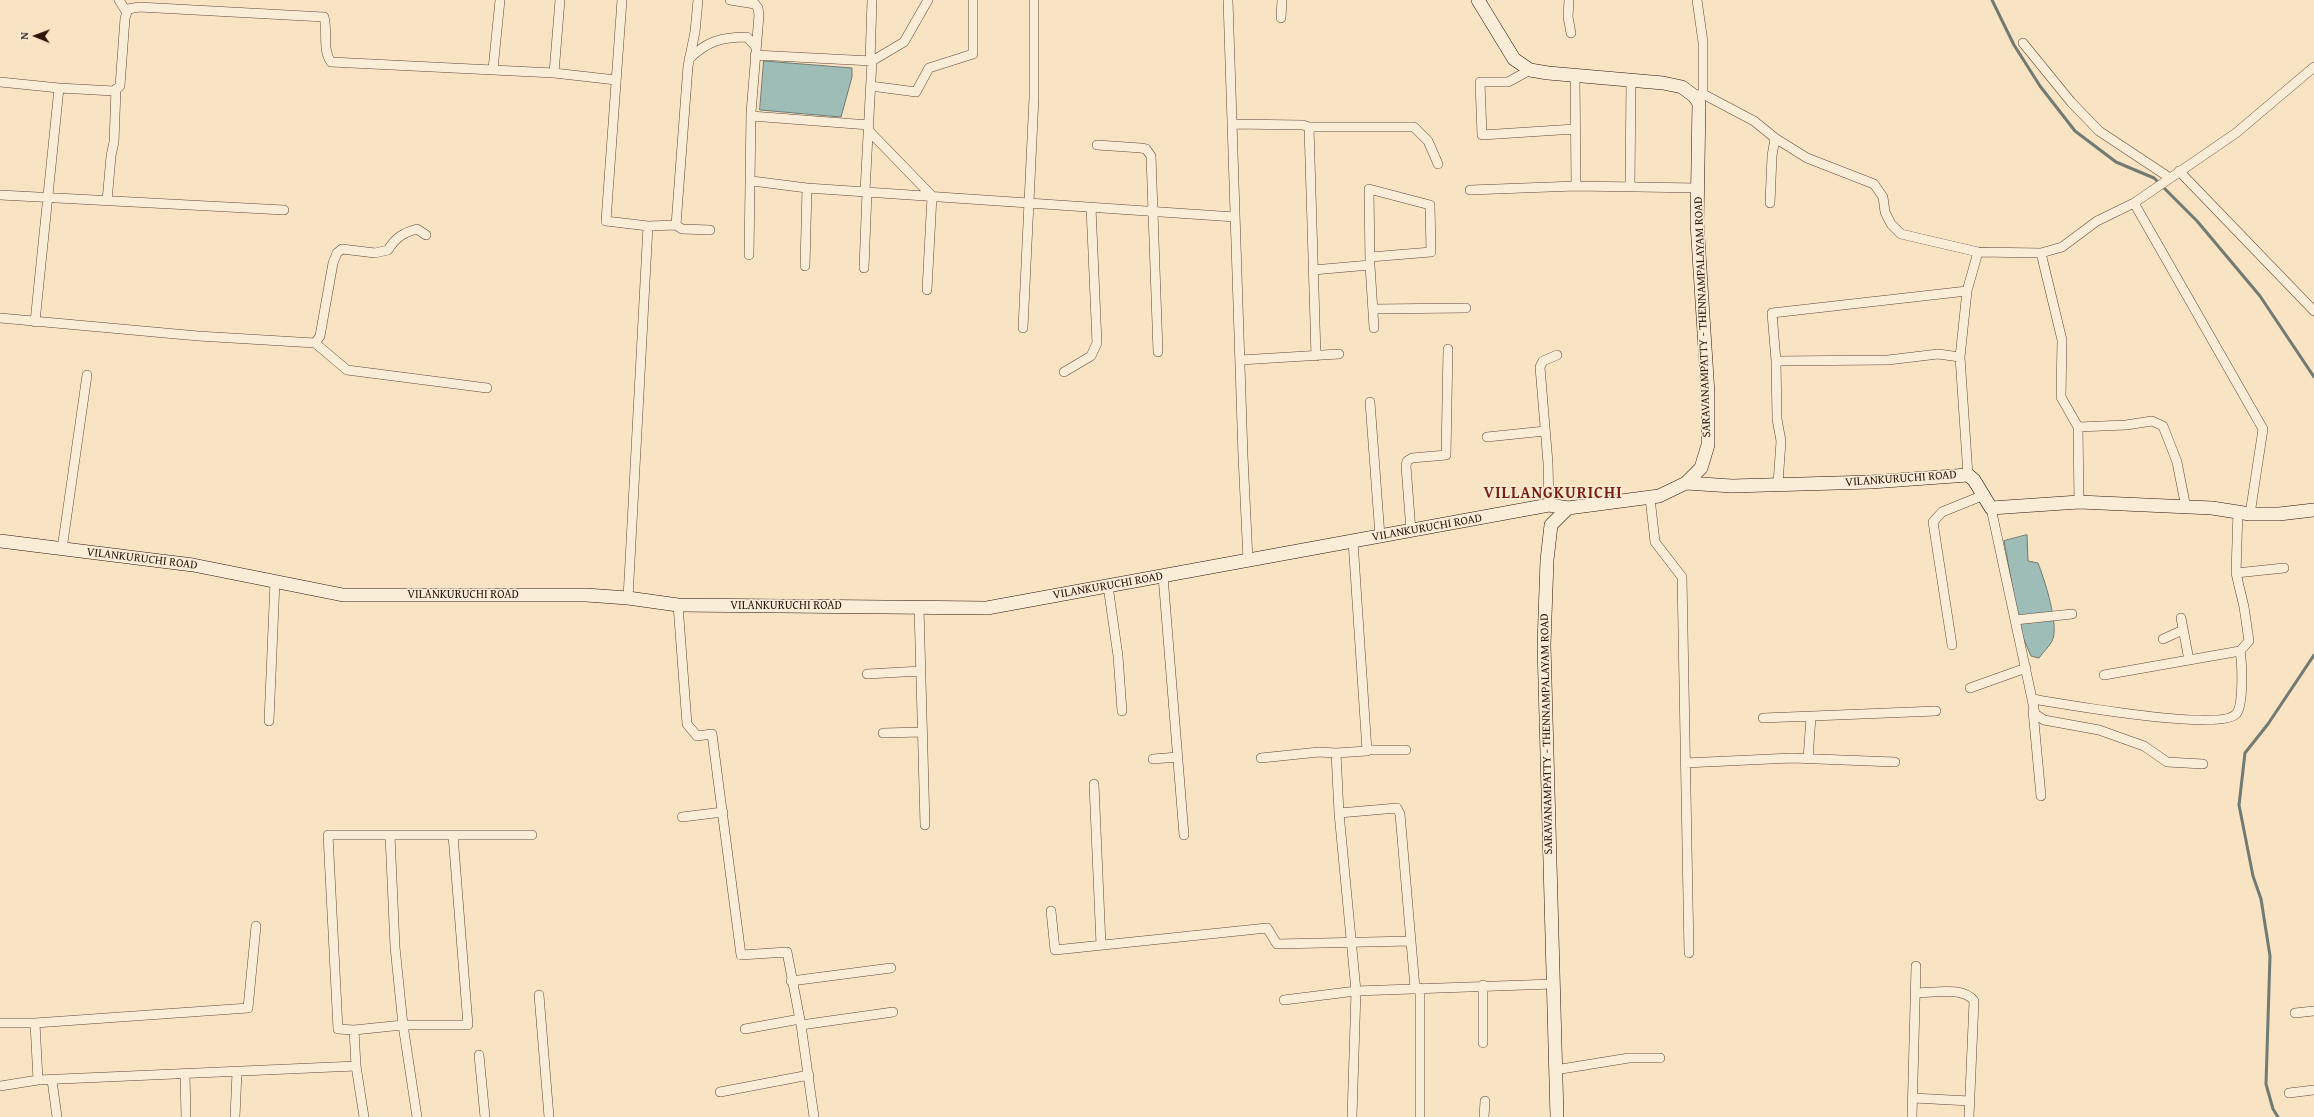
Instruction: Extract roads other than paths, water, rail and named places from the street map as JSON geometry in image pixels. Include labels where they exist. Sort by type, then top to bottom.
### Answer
[{"type":"main road","points":[[1478,0],[1514,59],[1530,70],[1631,80],[1682,87],[1699,95]]},
{"type":"main road","name":"SARAVANAMPATTY - THENNAMPALAYAM ROAD","points":[[1557,1117],[1544,645],[1547,560],[1552,525],[1568,508],[1660,496],[1686,484],[1701,468],[1708,445],[1708,394],[1700,285],[1698,188],[1699,95]]},
{"type":"main road","name":"VILANKURUCHI ROAD","points":[[1686,484],[1732,486],[1870,482],[1968,475],[1984,495],[1991,508]]},
{"type":"main road","points":[[1991,508],[2079,502],[2238,511],[2250,514],[2279,514],[2314,510]]},
{"type":"main road","name":"VILANKURUCHI ROAD","points":[[0,541],[193,564],[343,595],[586,595],[628,598],[678,605],[987,608],[1549,505],[1568,508]]},
{"type":"street","points":[[119,0],[126,11],[128,9],[139,7],[324,17],[327,26],[326,55],[331,62],[493,69],[554,73],[616,80]]},
{"type":"street","points":[[493,69],[500,0]]},
{"type":"street","points":[[554,73],[560,0]]},
{"type":"street","points":[[622,0],[605,218],[608,221],[648,226],[676,225],[682,229],[710,230]]},
{"type":"street","points":[[676,225],[689,59],[698,0]]},
{"type":"street","points":[[730,0],[755,4],[758,8],[751,116],[752,181],[749,255]]},
{"type":"street","points":[[864,268],[868,127],[871,86],[872,0]]},
{"type":"street","points":[[756,51],[871,61],[904,42],[928,0]]},
{"type":"street","points":[[871,86],[916,92],[929,68],[973,54],[973,0]]},
{"type":"street","points":[[1023,328],[1027,203],[1034,97],[1034,0]]},
{"type":"street","points":[[1228,0],[1248,560]]},
{"type":"street","points":[[1281,18],[1282,0]]},
{"type":"street","points":[[1569,0],[1568,17],[1571,33]]},
{"type":"street","points":[[1697,0],[1703,42],[1699,95],[1754,121],[1775,138],[1807,158],[1874,184],[1884,197],[1885,212],[1891,224],[1902,234],[1978,252],[2041,253],[2062,248],[2097,222],[2134,203],[2236,133],[2314,67]]},
{"type":"street","points":[[0,82],[59,88],[114,91],[120,86],[125,18],[128,9]]},
{"type":"street","points":[[689,59],[696,52],[722,37],[747,37],[756,51]]},
{"type":"street","points":[[2024,43],[2071,102],[2099,131],[2170,178]]},
{"type":"street","points":[[1530,70],[1508,82],[1480,82],[1482,135],[1576,129]]},
{"type":"street","points":[[1575,75],[1576,186]]},
{"type":"street","points":[[1630,186],[1631,80]]},
{"type":"street","points":[[35,322],[59,88]]},
{"type":"street","points":[[107,201],[111,156],[114,142],[116,89]]},
{"type":"street","points":[[751,116],[868,127],[932,196],[927,290]]},
{"type":"street","points":[[1232,124],[1303,125],[1309,127],[1414,127],[1428,141],[1438,164]]},
{"type":"street","points":[[1309,127],[1316,356]]},
{"type":"street","points":[[1770,203],[1772,156],[1775,138]]},
{"type":"street","points":[[1097,145],[1141,148],[1149,152],[1151,160],[1152,211],[1157,291],[1158,352]]},
{"type":"street","points":[[2179,171],[2314,311]]},
{"type":"street","points":[[752,181],[807,188],[1235,217]]},
{"type":"street","points":[[1470,190],[1576,186],[1698,188]]},
{"type":"street","points":[[805,266],[807,188]]},
{"type":"street","points":[[1313,270],[1370,261],[1431,252],[1430,205],[1370,189],[1370,261],[1374,328]]},
{"type":"street","points":[[0,195],[284,210]]},
{"type":"street","points":[[2134,203],[2263,429],[2250,514]]},
{"type":"street","points":[[1064,372],[1091,356],[1097,343],[1092,207]]},
{"type":"street","points":[[628,598],[648,226]]},
{"type":"street","points":[[315,343],[320,336],[333,263],[337,253],[342,249],[375,253],[388,250],[396,237],[417,229],[426,235]]},
{"type":"street","points":[[1968,475],[1960,357],[1967,291],[1978,252]]},
{"type":"street","points":[[2041,253],[2062,340],[2061,398],[2078,427],[2079,502]]},
{"type":"street","points":[[1778,484],[1781,441],[1777,419],[1776,361],[1772,313],[1967,291]]},
{"type":"street","points":[[1373,310],[1466,308]]},
{"type":"street","points":[[0,318],[198,336],[315,343],[347,370],[487,388]]},
{"type":"street","points":[[1411,530],[1406,466],[1408,461],[1412,458],[1446,455],[1448,349]]},
{"type":"street","points":[[1240,360],[1339,354]]},
{"type":"street","points":[[1776,361],[1888,360],[1938,354],[1960,357]]},
{"type":"street","points":[[1549,505],[1540,366],[1543,361],[1557,355]]},
{"type":"street","points":[[62,549],[87,375]]},
{"type":"street","points":[[1370,402],[1380,536]]},
{"type":"street","points":[[2078,427],[2126,425],[2152,421],[2163,426],[2177,462],[2186,508]]},
{"type":"street","points":[[1487,437],[1545,431]]},
{"type":"street","points":[[1952,645],[1933,522],[1942,512],[1984,495]]},
{"type":"street","points":[[1650,498],[1655,542],[1682,577],[1689,953]]},
{"type":"street","points":[[1991,508],[2035,714],[2044,720],[2099,730],[2144,746],[2167,762],[2204,764]]},
{"type":"street","points":[[2104,675],[2240,651],[2249,641],[2244,607],[2236,573],[2238,511]]},
{"type":"street","points":[[1353,541],[1367,750]]},
{"type":"street","points":[[2236,573],[2284,568]]},
{"type":"street","points":[[1163,576],[1184,835]]},
{"type":"street","points":[[269,721],[275,581]]},
{"type":"street","points":[[1108,586],[1118,656],[1122,711]]},
{"type":"street","points":[[678,605],[687,724],[697,736],[712,734],[741,955],[787,952],[801,1022],[814,1117]]},
{"type":"street","points":[[919,607],[925,825]]},
{"type":"street","points":[[2015,620],[2072,614]]},
{"type":"street","points":[[2181,618],[2189,660]]},
{"type":"street","points":[[2163,639],[2183,630]]},
{"type":"street","points":[[2032,699],[2132,714],[2203,721],[2229,718],[2237,713],[2240,705],[2242,662],[2240,651]]},
{"type":"street","points":[[1970,688],[2026,668]]},
{"type":"street","points":[[867,674],[920,671]]},
{"type":"street","points":[[2032,699],[2041,796]]},
{"type":"street","points":[[1763,718],[1936,711]]},
{"type":"street","points":[[1808,759],[1811,717]]},
{"type":"street","points":[[883,733],[922,732]]},
{"type":"street","points":[[1261,758],[1319,752],[1336,753],[1367,750],[1406,750]]},
{"type":"street","points":[[1336,753],[1356,991],[1352,1117]]},
{"type":"street","points":[[1153,759],[1178,757]]},
{"type":"street","points":[[1685,763],[1808,759],[1895,762]]},
{"type":"street","points":[[1094,784],[1100,945]]},
{"type":"street","points":[[1340,813],[1397,808],[1400,814],[1411,941],[1418,988],[1420,1117]]},
{"type":"street","points":[[682,817],[722,812]]},
{"type":"street","points":[[390,834],[394,946],[417,1117]]},
{"type":"street","points":[[453,835],[468,1025],[404,1026],[354,1030],[338,1029],[328,835],[390,834],[532,835]]},
{"type":"street","points":[[1051,911],[1055,950],[1267,928],[1277,944],[1411,941]]},
{"type":"street","points":[[0,1023],[35,1023],[248,1008],[256,926]]},
{"type":"street","points":[[1912,1117],[1916,966]]},
{"type":"street","points":[[792,982],[891,968]]},
{"type":"street","points":[[1284,1000],[1356,991],[1483,985],[1553,984]]},
{"type":"street","points":[[1483,985],[1483,1043]]},
{"type":"street","points":[[1916,993],[1963,992],[1971,996],[1974,1001],[1969,1117]]},
{"type":"street","points":[[539,995],[549,1117]]},
{"type":"street","points":[[2295,1013],[2314,1011]]},
{"type":"street","points":[[745,1029],[893,1012]]},
{"type":"street","points":[[35,1023],[38,1080]]},
{"type":"street","points":[[354,1030],[356,1066],[364,1117]]},
{"type":"street","points":[[479,1055],[485,1117]]},
{"type":"street","points":[[1556,1070],[1629,1058],[1660,1058]]},
{"type":"street","points":[[0,1086],[38,1080],[356,1066]]},
{"type":"street","points":[[235,1117],[237,1072]]},
{"type":"street","points":[[185,1074],[186,1117]]},
{"type":"street","points":[[720,1092],[809,1075]]},
{"type":"street","points":[[52,1080],[57,1117]]},
{"type":"street","points":[[2289,1093],[2314,1090]]},
{"type":"street","points":[[1913,1098],[1970,1101]]},
{"type":"street","points":[[1484,1117],[1485,1101]]},
{"type":"water","points":[[764,61],[852,68],[852,77],[841,117],[760,110]]},
{"type":"water","points":[[2027,535],[2028,561],[2038,563],[2053,614],[2054,634],[2052,641],[2039,658],[2031,656],[2021,633],[2004,541]]},
{"type":"waterway","points":[[1992,0],[2014,45],[2040,86],[2075,131],[2116,162],[2154,178],[2197,221],[2260,296],[2314,377]]},
{"type":"waterway","points":[[2278,1117],[2273,1109],[2266,1084],[2270,956],[2261,899],[2253,876],[2239,805],[2245,753],[2268,724],[2314,655]]},
{"type":"district","name":"VILLANGKURICHI","points":[[1553,494]]}]
